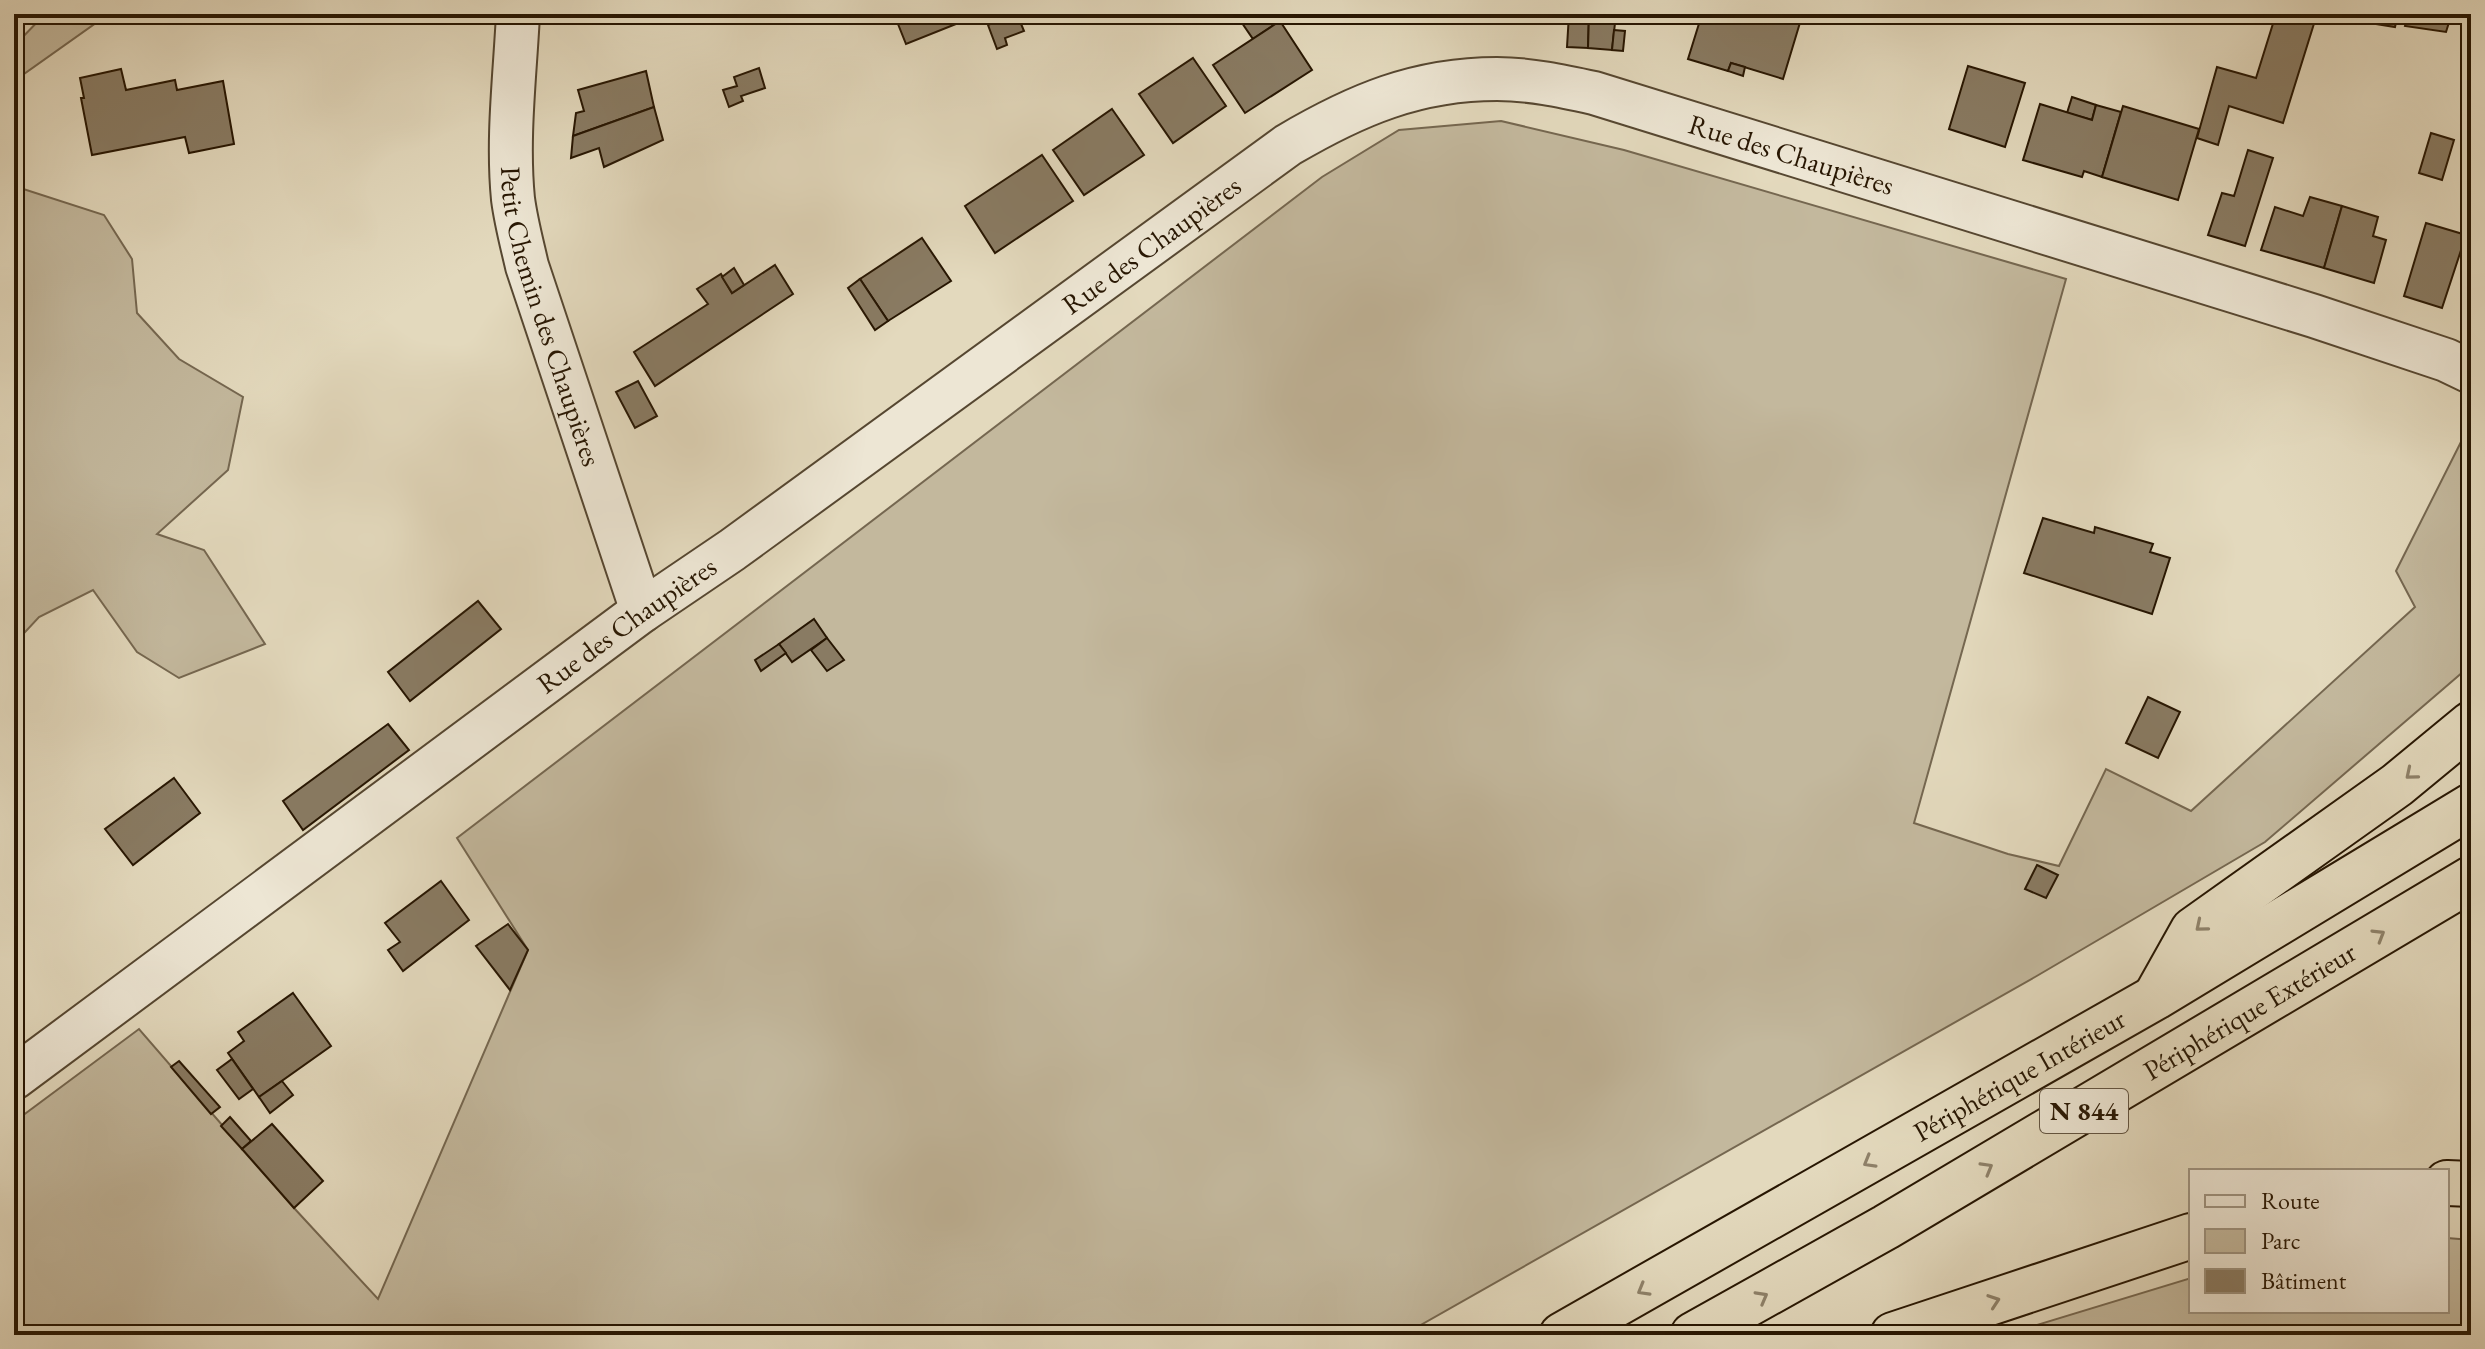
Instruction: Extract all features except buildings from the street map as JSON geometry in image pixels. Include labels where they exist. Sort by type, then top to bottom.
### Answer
[{"type":"highway","points":[[2156,997],[2193,930],[2397,785],[2471,724]]},
{"type":"highway","name":"Périphérique Intérieur","points":[[1562,1335],[2156,997],[2471,806]]},
{"type":"highway","name":"Périphérique Extérieur","points":[[1693,1335],[1886,1227],[2471,879]]},
{"type":"highway","points":[[2449,1183],[2471,1184]]},
{"type":"highway","points":[[1893,1335],[2189,1237]]},
{"type":"street","name":"Petit Chemin des Chaupières","points":[[518,14],[511,146],[513,199],[519,231],[527,266],[642,611]]},
{"type":"street","name":"Rue des Chaupières","points":[[14,1078],[642,611],[732,550],[1288,145],[1331,120],[1381,97],[1452,82],[1497,79],[1542,82],[1594,93],[2314,316],[2446,360],[2471,372]]},
{"type":"green space","points":[[45,14],[102,14],[100,20],[14,81],[14,46]]},
{"type":"green space","points":[[1501,121],[1624,150],[2066,279],[1914,823],[2008,854],[2059,866],[2106,769],[2191,811],[2415,607],[2396,571],[2468,428],[2471,430],[2471,665],[2265,842],[2035,977],[1403,1335],[14,1335],[14,1122],[139,1029],[294,1208],[378,1299],[528,950],[457,838],[1322,177],[1399,130]]},
{"type":"green space","points":[[14,186],[104,215],[132,259],[137,313],[179,359],[243,397],[228,470],[157,534],[204,550],[265,644],[179,678],[137,652],[93,590],[39,617],[14,644]]},
{"type":"green space","points":[[2449,1238],[2471,1240],[2471,1335],[2004,1335],[2189,1279],[2189,1313],[2449,1313]]}]
